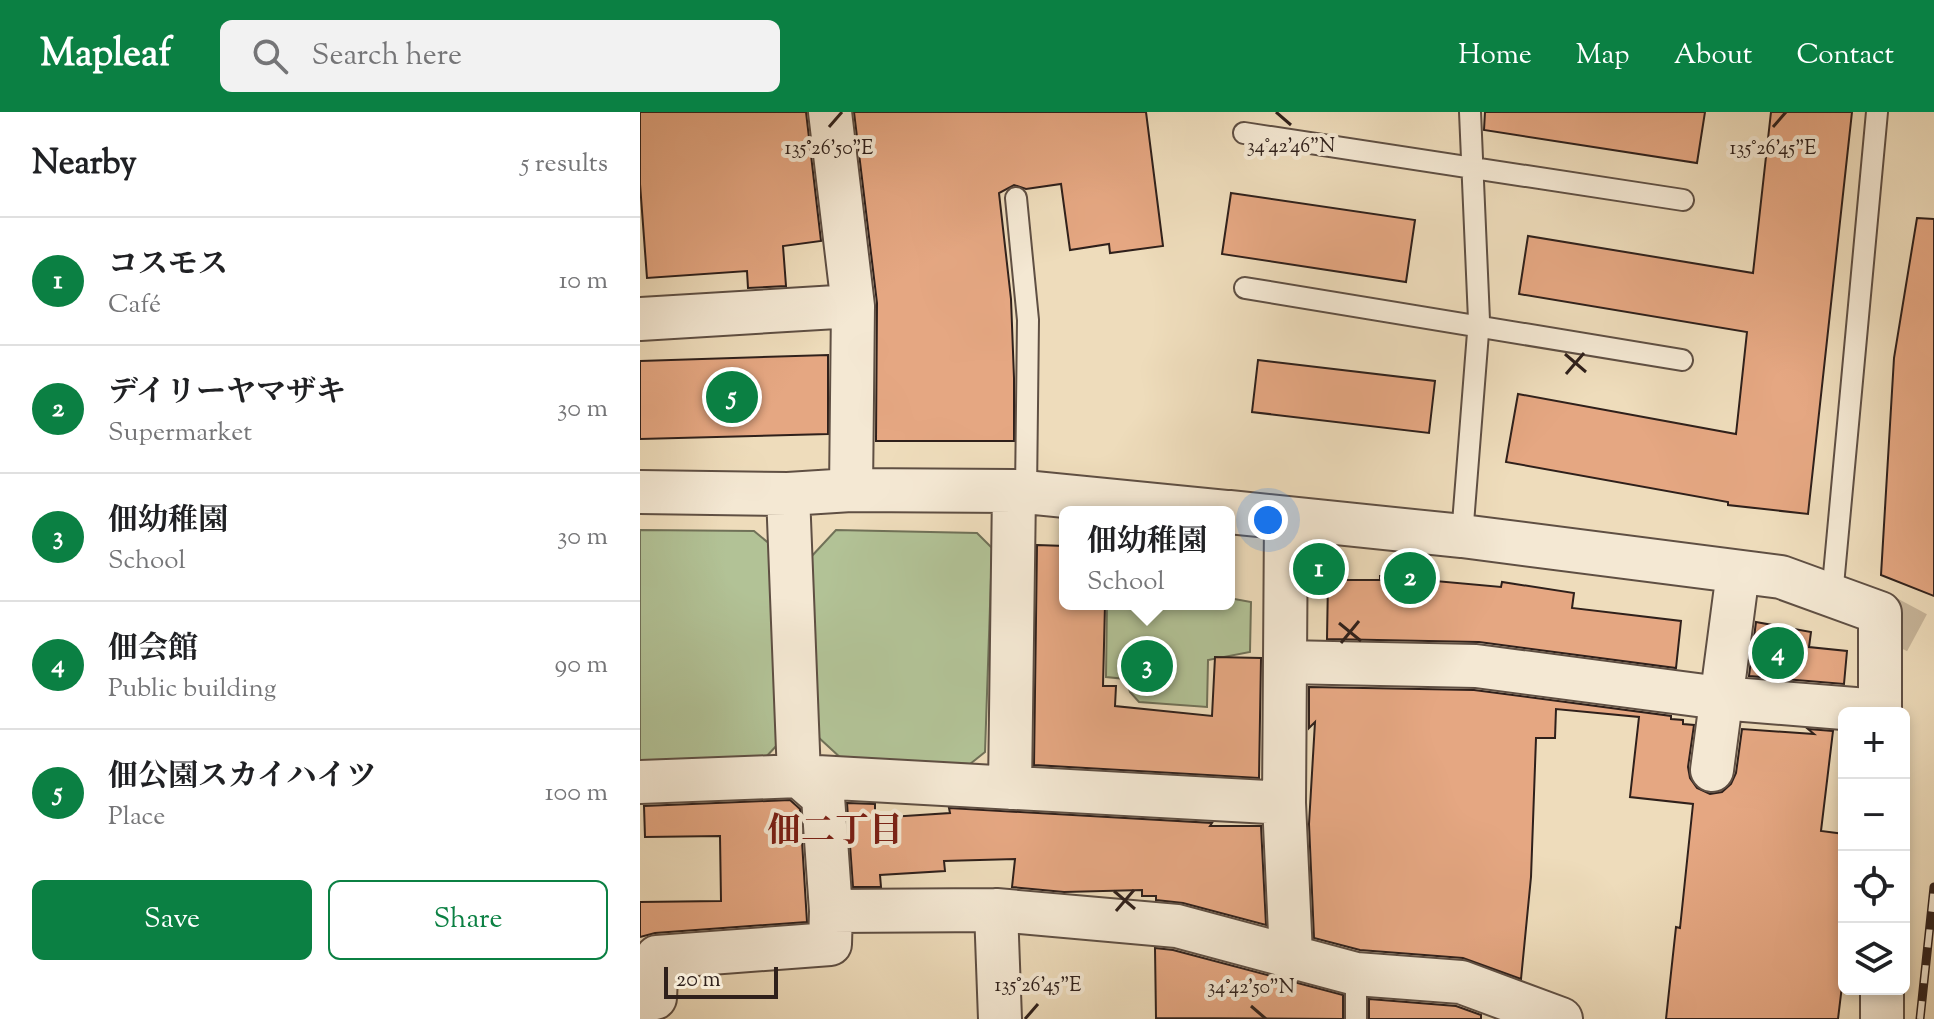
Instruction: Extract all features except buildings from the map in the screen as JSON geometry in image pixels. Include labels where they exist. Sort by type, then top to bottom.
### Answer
[{"type":"street","points":[[830,112],[853,306],[851,490]]},
{"type":"street","points":[[640,319],[853,306]]},
{"type":"street","points":[[640,492],[1020,492],[1166,506]]},
{"type":"street","points":[[1010,788],[1020,492]]},
{"type":"street","points":[[640,1001],[655,998],[657,957],[830,944],[831,911],[823,797],[799,776],[788,494]]},
{"type":"street","points":[[1235,513],[1462,536],[1781,577],[1880,613],[1880,707]]},
{"type":"street","points":[[1286,518],[1284,803],[1291,955]]},
{"type":"street","points":[[1712,770],[1738,572]]},
{"type":"street","points":[[1285,662],[1476,666],[1720,698],[1838,708]]},
{"type":"street","points":[[640,782],[799,776],[1284,803]]},
{"type":"street","points":[[831,911],[996,910],[1177,926],[1356,974],[1461,982],[1561,1019]]},
{"type":"street","points":[[996,910],[1000,1019]]},
{"type":"street","points":[[1882,995],[1882,1019]]},
{"type":"lane","points":[[1462,536],[1478,326],[1470,112]]},
{"type":"lane","points":[[1832,596],[1877,112]]},
{"type":"lane","points":[[1244,133],[1683,200]]},
{"type":"lane","points":[[1016,198],[1028,320],[1020,492]]},
{"type":"lane","points":[[1245,288],[1682,360]]},
{"type":"lane","points":[[1356,974],[1356,1019]]},
{"type":"green space","points":[[640,530],[754,531],[771,545],[779,743],[764,759],[640,764]]},
{"type":"green space","points":[[836,530],[977,533],[992,548],[985,752],[970,764],[843,760],[817,736],[810,558]]},
{"type":"green space","points":[[1235,599],[1251,602],[1250,652],[1208,660],[1207,707],[1139,702],[1130,692],[1126,679],[1106,677],[1107,610],[1235,610]]},
{"type":"tunnel","points":[[1880,613],[1934,642]]},
{"type":"railway","points":[[1920,1019],[1934,887]]},
{"type":"place","name":"佃公園スカイハイツ","points":[[732,397]]},
{"type":"place","name":"コスモス","points":[[1319,569]]},
{"type":"place","name":"デイリーヤマザキ","points":[[1410,578]]},
{"type":"place","name":"佃会館","points":[[1778,653]]},
{"type":"place","name":"佃幼稚園","points":[[1147,666]]},
{"type":"district","name":"佃二丁目","points":[[835,829]]}]
